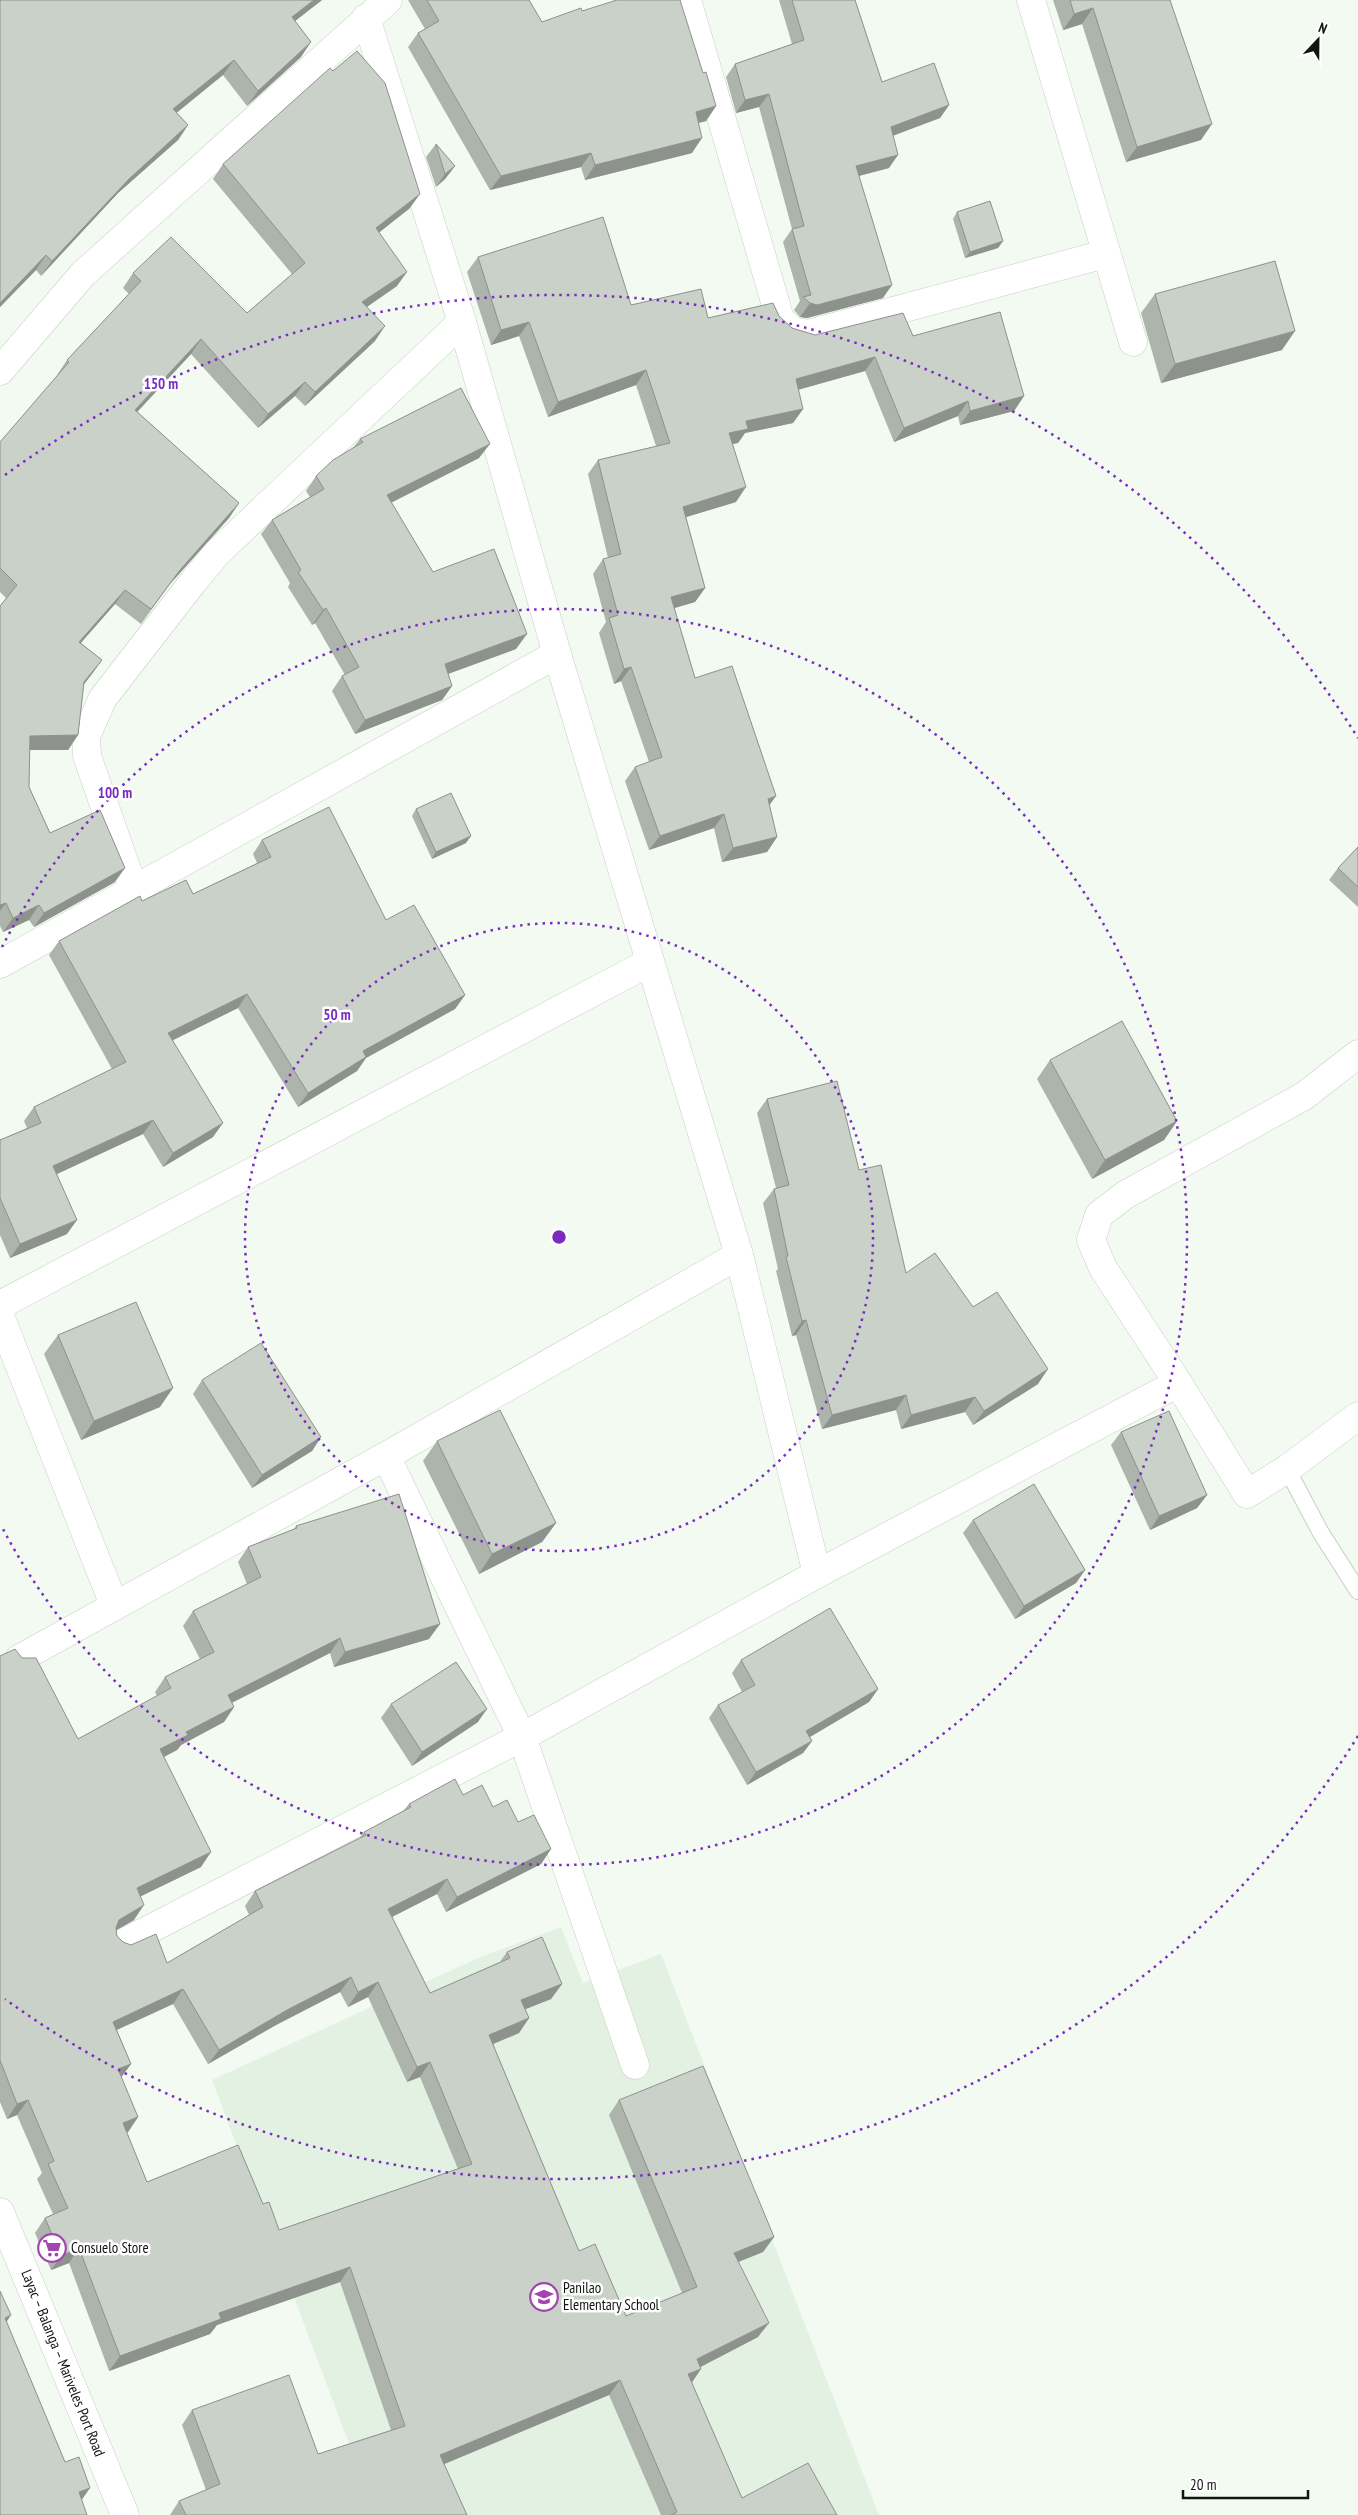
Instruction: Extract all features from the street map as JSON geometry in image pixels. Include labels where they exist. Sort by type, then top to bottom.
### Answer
[{"type":"street","points":[[0,371],[83,274],[388,0]]},
{"type":"street","points":[[687,0],[780,319],[793,331],[808,334],[1105,254]]},
{"type":"street","points":[[1031,0],[1105,254],[1133,342]]},
{"type":"street","points":[[366,18],[462,322],[557,654],[739,1255],[817,1574]]},
{"type":"street","points":[[134,890],[87,756],[86,736],[103,698],[217,553],[462,322]]},
{"type":"street","points":[[0,964],[557,654]]},
{"type":"street","points":[[0,1305],[650,962]]},
{"type":"street","points":[[1358,1054],[1304,1096],[1125,1195],[1099,1215],[1091,1240],[1103,1268],[1247,1494],[1287,1469],[1358,1416]]},
{"type":"street","points":[[19,1659],[386,1456],[739,1255]]},
{"type":"street","points":[[0,1316],[114,1605]]},
{"type":"street","points":[[120,1944],[522,1737],[817,1574],[1178,1383]]},
{"type":"street","points":[[386,1456],[522,1737],[635,2065]]},
{"type":"street","name":"Layac – Balanga – Mariveles Port Road","points":[[0,2212],[125,2515]]},
{"type":"lane","points":[[1287,1469],[1321,1533],[1358,1591]]},
{"type":"shaded area","name":"Panilao Elementary School","points":[[561,1927],[583,1983],[661,1954],[879,2515],[376,2515],[212,2080],[478,1958]]},
{"type":"building","points":[[0,0],[314,0],[292,17],[311,42],[258,91],[234,60],[173,109],[188,125],[129,179],[52,261],[46,255],[0,303]]},
{"type":"building","points":[[427,0],[529,0],[542,22],[581,8],[582,11],[617,0],[680,0],[703,73],[706,72],[716,106],[696,112],[702,138],[595,165],[591,153],[501,176],[418,33],[439,21]]},
{"type":"building","points":[[792,0],[855,0],[882,82],[934,63],[949,105],[891,127],[898,155],[856,166],[892,285],[817,305],[810,303],[803,297],[811,295],[792,229],[804,226],[769,94],[745,100],[735,64],[804,40]]},
{"type":"building","points":[[1070,0],[1170,0],[1212,124],[1137,147],[1093,8],[1074,14]]},
{"type":"building","points":[[357,51],[385,83],[420,194],[376,228],[407,272],[362,302],[385,326],[315,392],[305,382],[268,414],[201,339],[135,410],[239,503],[180,570],[151,609],[125,590],[79,642],[102,660],[84,682],[78,735],[30,736],[29,787],[50,833],[100,810],[125,868],[44,913],[39,905],[13,918],[6,903],[0,905],[0,606],[17,585],[0,568],[0,442],[69,362],[67,360],[141,281],[133,273],[171,237],[247,313],[305,263],[223,164],[330,68],[333,71]]},
{"type":"building","points":[[436,144],[455,166],[445,174]]},
{"type":"building","points":[[990,201],[1003,241],[970,252],[957,212]]},
{"type":"building","points":[[603,217],[631,305],[701,289],[708,318],[773,303],[779,316],[792,328],[815,335],[903,313],[913,336],[1000,312],[1024,396],[970,411],[968,401],[904,428],[875,357],[796,379],[803,409],[746,421],[748,429],[729,433],[746,487],[683,507],[705,588],[671,597],[695,678],[732,666],[776,796],[768,799],[777,837],[733,848],[724,814],[660,836],[635,767],[662,757],[631,667],[624,669],[609,618],[618,615],[603,559],[621,554],[598,460],[670,443],[646,370],[558,402],[529,322],[501,330],[478,257]]},
{"type":"building","points":[[1275,261],[1295,331],[1175,364],[1155,294]]},
{"type":"building","points":[[461,388],[490,444],[387,495],[433,572],[494,549],[527,634],[445,664],[452,686],[365,720],[342,676],[359,667],[326,608],[323,610],[298,572],[301,570],[272,520],[324,489],[316,476],[333,460],[363,442],[360,439]]},
{"type":"building","points":[[451,793],[471,836],[436,852],[416,809]]},
{"type":"building","points":[[329,807],[386,920],[414,905],[465,995],[363,1051],[366,1057],[308,1093],[247,994],[168,1033],[223,1123],[173,1153],[153,1120],[53,1166],[77,1220],[20,1244],[0,1198],[0,1140],[41,1123],[34,1107],[126,1062],[59,941],[140,896],[142,901],[186,880],[193,894],[271,857],[262,840]]},
{"type":"building","points":[[1358,847],[1358,887],[1338,868]]},
{"type":"building","points":[[1122,1021],[1177,1121],[1105,1160],[1050,1060]]},
{"type":"building","points":[[837,1081],[859,1170],[881,1165],[906,1273],[935,1253],[973,1307],[997,1292],[1048,1369],[984,1411],[975,1397],[911,1415],[906,1395],[832,1415],[806,1320],[802,1321],[786,1257],[788,1256],[774,1189],[789,1185],[767,1099]]},
{"type":"building","points":[[136,1302],[173,1388],[94,1421],[58,1335]]},
{"type":"building","points":[[261,1343],[321,1437],[262,1475],[202,1380]]},
{"type":"building","points":[[500,1410],[556,1523],[492,1554],[437,1441]]},
{"type":"building","points":[[1169,1411],[1207,1495],[1159,1516],[1121,1432]]},
{"type":"building","points":[[1034,1484],[1085,1570],[1024,1606],[973,1520]]},
{"type":"building","points":[[399,1494],[440,1624],[345,1652],[340,1638],[228,1695],[234,1707],[186,1732],[188,1735],[160,1749],[211,1852],[137,1888],[144,1905],[119,1920],[116,1928],[117,1936],[123,1942],[131,1945],[156,1934],[167,1963],[263,1907],[255,1891],[366,1835],[364,1832],[411,1807],[409,1804],[455,1779],[463,1795],[482,1785],[493,1807],[507,1800],[518,1822],[534,1815],[551,1849],[457,1897],[447,1879],[388,1909],[430,1993],[510,1958],[507,1952],[542,1937],[562,1984],[521,2000],[529,2018],[489,2035],[579,2251],[595,2244],[626,2316],[697,2287],[619,2100],[703,2066],[774,2237],[734,2253],[769,2323],[697,2359],[701,2369],[688,2374],[742,2498],[808,2463],[837,2515],[671,2515],[677,2512],[620,2380],[440,2455],[467,2515],[186,2515],[179,2501],[220,2484],[192,2410],[289,2375],[318,2454],[405,2426],[350,2267],[219,2313],[221,2319],[120,2356],[79,2248],[61,2256],[45,2218],[68,2208],[48,2164],[54,2161],[28,2100],[17,2104],[0,2060],[0,1656],[15,1649],[22,1658],[36,1658],[78,1739],[171,1688],[165,1677],[214,1652],[193,1611],[261,1577],[248,1547],[297,1528],[296,1526]],"holes":[[[351,1977],[358,1992],[378,1982],[417,2067],[430,2062],[472,2164],[279,2230],[269,2202],[263,2204],[238,2145],[147,2182],[123,2123],[138,2117],[118,2069],[131,2064],[113,2022],[183,1989],[219,2050],[287,2010]]]},
{"type":"building","points":[[830,1608],[878,1689],[806,1731],[812,1741],[756,1772],[718,1705],[755,1685],[741,1660]]},
{"type":"building","points":[[456,1662],[487,1709],[422,1752],[391,1704]]},
{"type":"building","points":[[0,2291],[11,2315],[5,2318],[65,2462],[79,2457],[90,2488],[79,2492],[87,2515],[0,2515]]},
{"type":"place","name":"Consuelo Store","points":[[52,2248]]},
{"type":"place","name":"Panilao Elementary School","points":[[544,2297]]}]
